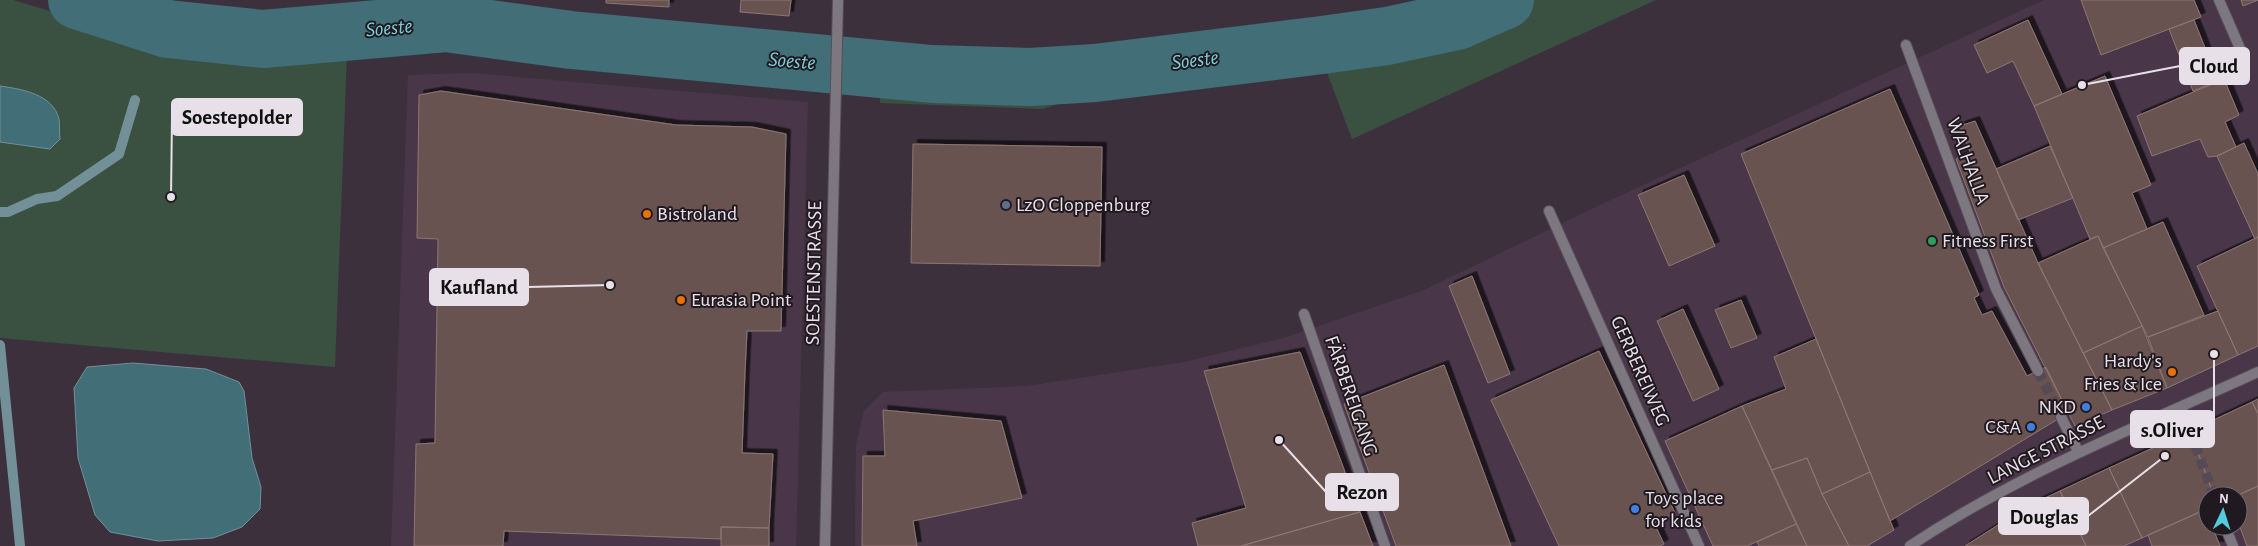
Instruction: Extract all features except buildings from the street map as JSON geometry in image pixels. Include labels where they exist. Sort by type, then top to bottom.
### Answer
[{"type":"street","name":"SOESTENSTRASSE","points":[[825,546],[838,0]]},
{"type":"street","points":[[2220,0],[2242,53]]},
{"type":"street","name":"WALHALLA","points":[[1906,45],[1996,289],[2038,371]]},
{"type":"street","name":"GERBEREIWEG","points":[[1549,211],[1699,546]]},
{"type":"street","name":"FÄRBEREIGANG","points":[[1304,314],[1385,546]]},
{"type":"street","name":"LANGE STRASSE","points":[[1910,546],[2014,484],[2078,451],[2258,372]]},
{"type":"street","points":[[2181,407],[2190,431]]},
{"type":"street","points":[[2061,417],[2078,451]]},
{"type":"shaded area","points":[[2044,0],[2258,0],[2258,546],[855,546],[856,445],[864,411],[883,392],[1027,386],[1184,362],[1284,338],[1424,290],[1600,205]]},
{"type":"shaded area","points":[[471,73],[808,102],[796,546],[391,546],[408,75]]},
{"type":"green space","points":[[0,0],[13,0],[157,43],[250,57],[347,54],[335,367],[0,338]]},
{"type":"green space","points":[[1530,0],[1656,0],[1352,139],[1325,67],[1087,93],[1043,109],[880,103],[881,76],[1032,85],[1390,46],[1461,31]]},
{"type":"water","points":[[0,86],[35,94],[43,98],[56,111],[59,119],[60,139],[50,149],[0,142]]},
{"type":"water","points":[[133,363],[206,369],[239,382],[244,391],[252,458],[261,487],[260,509],[242,527],[213,538],[158,541],[110,532],[95,515],[78,458],[74,388],[87,367]]},
{"type":"waterway","name":"Soeste","points":[[77,0],[168,29],[263,39],[446,23],[571,40],[932,74],[1030,77],[1095,73],[1387,36],[1457,21],[1505,0]]},
{"type":"waterway","points":[[0,212],[8,212],[37,199],[57,196],[119,154],[135,100]]},
{"type":"waterway","points":[[0,345],[20,546]]},
{"type":"tunnel","points":[[2038,371],[2061,417]]},
{"type":"tunnel","points":[[2190,431],[2210,486]]},
{"type":"place","name":"Cloud","points":[[2082,85]]},
{"type":"place","name":"Soestepolder","points":[[171,197]]},
{"type":"place","name":"LzO Cloppenburg","points":[[1006,205]]},
{"type":"place","name":"Bistroland","points":[[647,214]]},
{"type":"place","name":"Fitness First","points":[[1932,241]]},
{"type":"place","name":"Kaufland","points":[[610,285]]},
{"type":"place","name":"Eurasia Point","points":[[681,300]]},
{"type":"place","name":"s.Oliver","points":[[2214,354]]},
{"type":"place","name":"Hardy's Fries & Ice","points":[[2172,372]]},
{"type":"place","name":"NKD","points":[[2086,407]]},
{"type":"place","name":"C&A","points":[[2031,427]]},
{"type":"place","name":"Rezon","points":[[1279,440]]},
{"type":"place","name":"Douglas","points":[[2165,456]]},
{"type":"place","name":"Toys place for kids","points":[[1635,509]]}]
